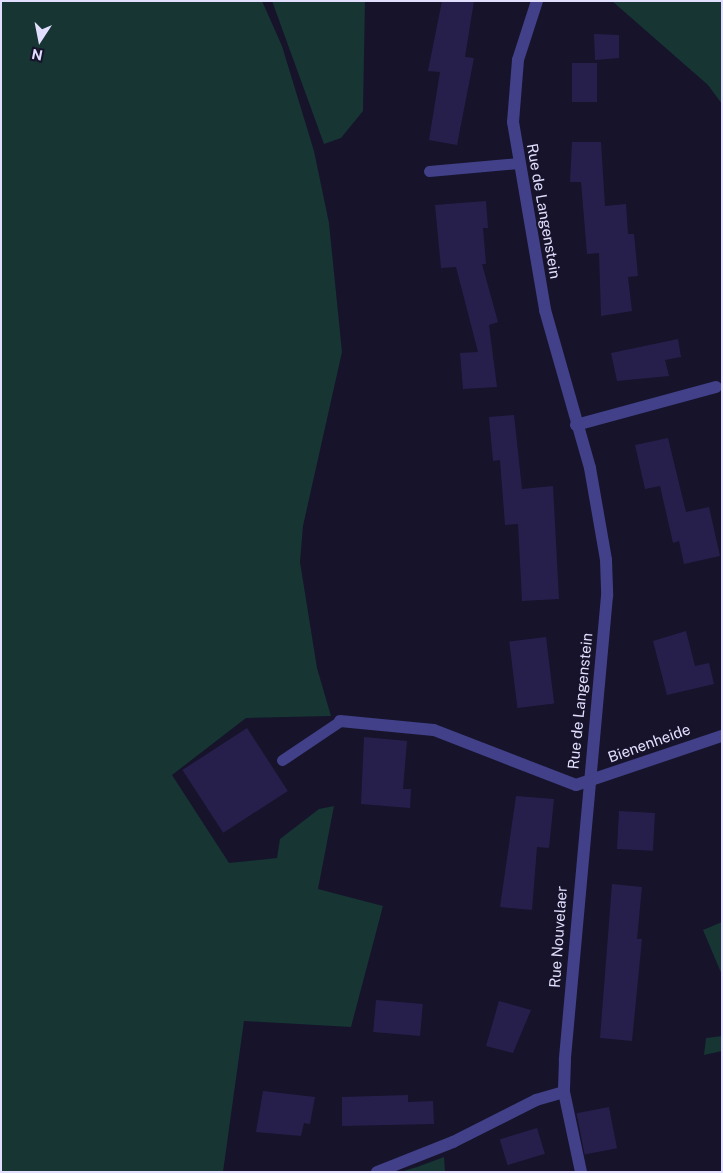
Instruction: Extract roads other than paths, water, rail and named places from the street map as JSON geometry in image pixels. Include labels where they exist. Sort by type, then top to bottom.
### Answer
[{"type":"street","name":"Rue de Langenstein","points":[[340,721],[434,730],[557,779],[588,784],[607,596],[606,560],[599,506],[546,310],[518,162],[515,85],[537,1]]},
{"type":"street","points":[[576,425],[716,387]]},
{"type":"street","name":"Bienenheide","points":[[588,784],[648,758],[722,736]]},
{"type":"street","name":"Rue Nouvelaer","points":[[581,1172],[564,1092],[588,784]]},
{"type":"street","points":[[378,1172],[453,1142],[536,1100],[564,1092]]},
{"type":"lane","points":[[429,171],[518,162]]},
{"type":"lane","points":[[282,760],[340,721]]}]
